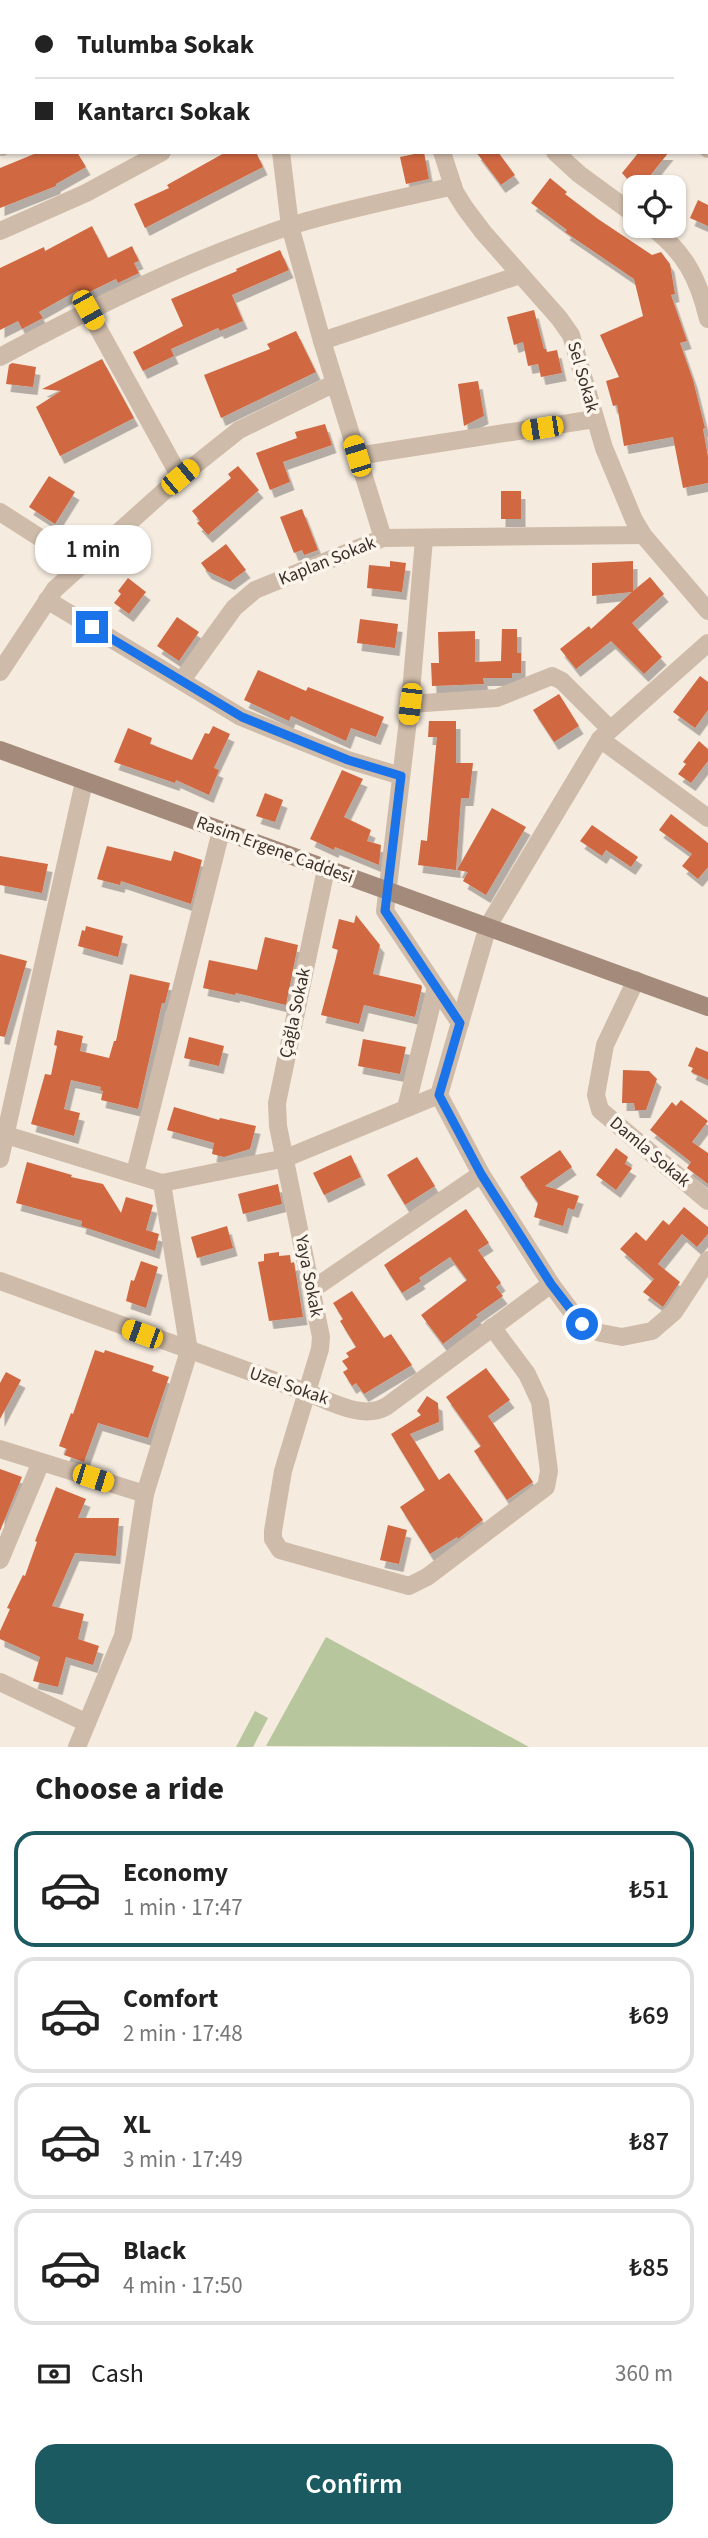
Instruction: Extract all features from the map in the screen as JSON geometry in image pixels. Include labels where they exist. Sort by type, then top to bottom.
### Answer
[{"type":"main road","name":"Rasim Ergene Caddesi","points":[[1,752],[708,1007]]},
{"type":"street","points":[[0,231],[86,193],[158,154]]},
{"type":"street","points":[[281,154],[290,226],[322,341],[383,538]]},
{"type":"street","name":"Sel Sokak","points":[[443,154],[458,198],[483,232],[571,335],[614,476],[643,535],[708,611]]},
{"type":"street","points":[[557,154],[579,174],[623,206]]},
{"type":"street","points":[[0,357],[88,310],[198,261],[290,226],[453,186]]},
{"type":"street","points":[[665,238],[689,265],[701,292],[708,318]]},
{"type":"street","points":[[322,341],[520,275]]},
{"type":"street","points":[[88,310],[180,477]]},
{"type":"street","points":[[0,672],[63,580],[180,477],[239,430],[335,383]]},
{"type":"street","points":[[357,456],[595,419]]},
{"type":"street","points":[[0,512],[81,564]]},
{"type":"street","name":"Kaplan Sokak","points":[[182,680],[234,608],[255,590],[383,538],[643,535]]},
{"type":"street","points":[[424,539],[410,704],[385,911],[460,1023]]},
{"type":"street","points":[[47,600],[213,701],[263,727],[348,760],[401,776]]},
{"type":"street","points":[[706,649],[605,734],[488,926],[439,1095],[481,1174],[551,1284],[577,1319],[588,1328],[615,1336],[636,1336],[652,1331],[670,1318],[708,1260]]},
{"type":"street","points":[[410,704],[497,698],[552,676],[562,681],[605,734],[708,818]]},
{"type":"street","points":[[0,1159],[3,1134],[84,782]]},
{"type":"street","points":[[135,1173],[221,831]]},
{"type":"street","name":"Çağla Sokak","points":[[286,1158],[278,1126],[277,1103],[326,869]]},
{"type":"street","name":"Damla Sokak","points":[[636,980],[605,1045],[597,1103],[600,1110],[708,1201]]},
{"type":"street","points":[[406,1108],[436,987]]},
{"type":"street","points":[[3,1134],[162,1183],[286,1158],[439,1095]]},
{"type":"street","name":"Yaya Sokak","points":[[286,1158],[321,1337],[320,1349],[283,1471],[273,1531],[276,1545],[287,1553],[402,1586],[416,1584],[541,1493],[548,1482],[543,1414],[536,1390],[492,1327]]},
{"type":"street","points":[[313,1289],[481,1174]]},
{"type":"street","points":[[77,1747],[123,1636],[145,1494],[189,1351],[162,1183]]},
{"type":"street","name":"Uzel Sokak","points":[[0,1281],[362,1411],[381,1409],[551,1284]]},
{"type":"street","points":[[0,1449],[145,1494]]},
{"type":"street","points":[[0,1560],[41,1461]]},
{"type":"street","points":[[0,1682],[87,1723]]},
{"type":"green space","points":[[326,1637],[529,1747],[266,1746]]},
{"type":"green space","points":[[255,1711],[268,1718],[253,1747],[236,1747]]},
{"type":"building","points":[[34,154],[78,154],[86,167],[56,186],[0,208],[0,168]]},
{"type":"building","points":[[222,154],[257,154],[263,167],[145,228],[134,204],[169,188],[167,185]]},
{"type":"building","points":[[424,154],[429,179],[406,184],[400,157]]},
{"type":"building","points":[[478,154],[499,154],[515,175],[501,185]]},
{"type":"building","points":[[637,154],[667,154],[651,175],[622,173]]},
{"type":"building","points":[[550,178],[567,192],[565,194],[623,238],[652,255],[661,252],[670,264],[675,294],[671,295],[687,341],[680,343],[705,428],[708,483],[683,488],[673,437],[624,446],[617,405],[613,406],[606,381],[619,377],[600,335],[643,316],[634,279],[565,232],[567,230],[531,203]]},
{"type":"building","points":[[698,200],[708,205],[708,226],[690,218]]},
{"type":"building","points":[[92,226],[108,258],[132,246],[139,261],[134,263],[139,273],[118,283],[116,279],[81,296],[78,290],[39,312],[43,318],[22,329],[18,321],[0,330],[0,268],[44,247],[45,251]]},
{"type":"building","points":[[280,250],[289,270],[232,295],[243,321],[220,331],[218,328],[171,349],[174,356],[143,371],[133,352],[183,326],[171,299]]},
{"type":"building","points":[[534,310],[544,349],[547,352],[557,350],[562,373],[541,377],[538,364],[528,366],[523,342],[514,345],[507,317]]},
{"type":"building","points":[[296,331],[316,372],[221,418],[204,375],[270,349],[267,344]]},
{"type":"building","points":[[102,359],[134,418],[60,456],[36,407],[61,391],[42,389]]},
{"type":"building","points":[[12,363],[36,367],[33,387],[6,384],[9,365]]},
{"type":"building","points":[[478,381],[484,416],[464,426],[458,384]]},
{"type":"building","points":[[325,424],[332,445],[283,462],[290,482],[270,490],[256,453],[297,438],[295,432]]},
{"type":"building","points":[[238,466],[259,490],[208,535],[197,523],[200,521],[192,511],[231,478],[228,474]]},
{"type":"building","points":[[49,476],[75,492],[55,524],[29,507]]},
{"type":"building","points":[[501,491],[521,491],[521,519],[501,519]]},
{"type":"building","points":[[302,509],[318,550],[304,555],[302,550],[294,553],[280,517]]},
{"type":"building","points":[[226,544],[246,570],[230,582],[207,571],[201,563]]},
{"type":"building","points":[[390,561],[406,563],[402,592],[367,588],[369,565],[390,567]]},
{"type":"building","points":[[633,561],[633,591],[650,577],[664,594],[632,623],[662,657],[644,674],[611,641],[576,669],[560,649],[589,626],[591,629],[632,592],[592,596],[592,563]]},
{"type":"building","points":[[128,578],[146,592],[129,614],[114,603],[121,594],[118,591]]},
{"type":"building","points":[[177,617],[199,632],[179,661],[157,646]]},
{"type":"building","points":[[360,619],[398,624],[395,648],[357,643]]},
{"type":"building","points":[[502,629],[517,629],[517,653],[521,653],[521,673],[512,673],[512,678],[483,678],[484,684],[432,686],[431,663],[439,663],[438,632],[475,631],[475,662],[501,661]]},
{"type":"building","points":[[258,670],[306,691],[308,687],[384,717],[376,737],[351,728],[346,741],[291,716],[289,721],[244,700]]},
{"type":"building","points":[[700,676],[708,682],[708,710],[695,728],[673,712]]},
{"type":"building","points":[[559,694],[579,726],[554,742],[533,710]]},
{"type":"building","points":[[429,721],[456,721],[456,763],[473,763],[469,798],[461,798],[456,870],[418,865],[421,840],[427,841],[437,737],[428,737]]},
{"type":"building","points":[[213,726],[230,734],[214,768],[219,770],[209,795],[176,780],[175,783],[114,762],[128,728],[152,738],[150,744],[192,760],[205,733],[209,734]]},
{"type":"building","points":[[699,741],[708,749],[708,761],[691,783],[678,774],[686,764],[683,762]]},
{"type":"building","points":[[342,770],[363,779],[344,817],[371,830],[367,841],[381,845],[379,865],[310,839]]},
{"type":"building","points":[[265,793],[283,800],[275,822],[256,816]]},
{"type":"building","points":[[492,808],[526,827],[486,895],[463,881],[468,872],[457,870]]},
{"type":"building","points":[[671,814],[708,843],[708,867],[698,879],[682,866],[692,854],[659,830]]},
{"type":"building","points":[[592,825],[638,857],[631,867],[606,850],[602,856],[580,841]]},
{"type":"building","points":[[107,846],[171,861],[174,851],[202,860],[191,904],[121,881],[120,885],[97,879]]},
{"type":"building","points":[[0,856],[48,864],[42,893],[0,885]]},
{"type":"building","points":[[356,915],[380,945],[373,974],[421,985],[415,1017],[364,1005],[359,1024],[321,1015],[338,950],[332,948],[339,919],[354,923]]},
{"type":"building","points":[[86,926],[123,936],[118,957],[78,946],[82,930],[85,931]]},
{"type":"building","points":[[265,937],[298,945],[286,1005],[203,988],[209,960],[257,970]]},
{"type":"building","points":[[0,954],[27,961],[5,1037],[0,1036]]},
{"type":"building","points":[[130,974],[170,983],[165,1003],[162,1003],[138,1109],[101,1100],[101,1087],[71,1080],[64,1109],[80,1113],[74,1136],[31,1124],[45,1074],[51,1075],[57,1046],[54,1045],[57,1030],[83,1036],[80,1051],[109,1058],[116,1041]]},
{"type":"building","points":[[189,1037],[224,1046],[219,1066],[184,1058]]},
{"type":"building","points":[[363,1039],[406,1047],[400,1074],[358,1066]]},
{"type":"building","points":[[696,1047],[708,1052],[708,1080],[691,1072],[693,1068],[688,1066]]},
{"type":"building","points":[[623,1070],[649,1071],[657,1079],[646,1110],[635,1110],[634,1103],[622,1103]]},
{"type":"building","points":[[681,1100],[708,1121],[692,1142],[708,1153],[708,1184],[687,1168],[691,1162],[650,1130],[672,1102],[676,1106]]},
{"type":"building","points":[[174,1107],[219,1120],[220,1118],[256,1126],[250,1149],[224,1157],[212,1154],[214,1143],[167,1130]]},
{"type":"building","points":[[616,1148],[628,1157],[625,1164],[632,1168],[616,1190],[596,1175]]},
{"type":"building","points":[[560,1150],[572,1167],[545,1186],[579,1196],[574,1210],[568,1208],[563,1226],[534,1217],[538,1203],[520,1177]]},
{"type":"building","points":[[351,1155],[361,1177],[324,1195],[313,1173]]},
{"type":"building","points":[[417,1157],[435,1186],[405,1205],[387,1175]]},
{"type":"building","points":[[27,1162],[72,1175],[71,1177],[103,1184],[121,1213],[126,1197],[153,1205],[146,1230],[159,1234],[155,1251],[81,1226],[82,1221],[16,1203]]},
{"type":"building","points":[[278,1184],[282,1204],[243,1214],[238,1194]]},
{"type":"building","points":[[684,1207],[708,1227],[708,1234],[697,1247],[682,1234],[658,1264],[680,1282],[663,1307],[643,1292],[654,1279],[620,1249],[636,1232],[646,1241],[663,1220],[669,1225]]},
{"type":"building","points":[[466,1209],[489,1243],[478,1250],[501,1283],[496,1287],[503,1296],[443,1344],[421,1315],[467,1280],[450,1257],[402,1293],[384,1265]]},
{"type":"building","points":[[227,1226],[233,1248],[197,1258],[191,1237]]},
{"type":"building","points":[[279,1252],[279,1256],[290,1255],[291,1263],[294,1262],[303,1317],[269,1321],[258,1262],[264,1261],[264,1254]]},
{"type":"building","points":[[141,1261],[158,1267],[146,1308],[126,1301],[131,1280],[134,1281]]},
{"type":"building","points":[[352,1291],[384,1338],[391,1334],[412,1365],[364,1394],[356,1383],[352,1386],[343,1372],[348,1369],[342,1361],[349,1357],[346,1353],[356,1347],[340,1321],[343,1319],[333,1303]]},
{"type":"building","points":[[95,1350],[104,1353],[105,1350],[154,1366],[152,1371],[169,1377],[148,1438],[98,1423],[84,1462],[64,1455],[67,1449],[59,1446]]},
{"type":"building","points":[[486,1368],[510,1400],[488,1416],[533,1482],[507,1500],[474,1451],[481,1446],[446,1397]]},
{"type":"building","points":[[6,1372],[21,1380],[0,1419],[0,1383]]},
{"type":"building","points":[[427,1396],[438,1403],[439,1422],[410,1434],[439,1480],[449,1473],[483,1520],[458,1539],[457,1537],[430,1554],[400,1507],[425,1490],[391,1434],[421,1415],[417,1411]]},
{"type":"building","points":[[0,1469],[22,1477],[0,1531]]},
{"type":"building","points":[[56,1487],[86,1499],[78,1518],[119,1518],[116,1556],[75,1553],[52,1606],[84,1614],[78,1639],[99,1646],[93,1665],[66,1657],[58,1687],[33,1681],[40,1657],[0,1639],[0,1631],[10,1609],[7,1608],[23,1575],[25,1576]]},
{"type":"building","points":[[388,1525],[407,1530],[399,1564],[380,1560]]},
{"type":"route","points":[[92,627],[242,717],[348,760],[401,776],[385,911],[460,1023],[439,1095],[481,1174],[551,1284],[582,1324]]}]
